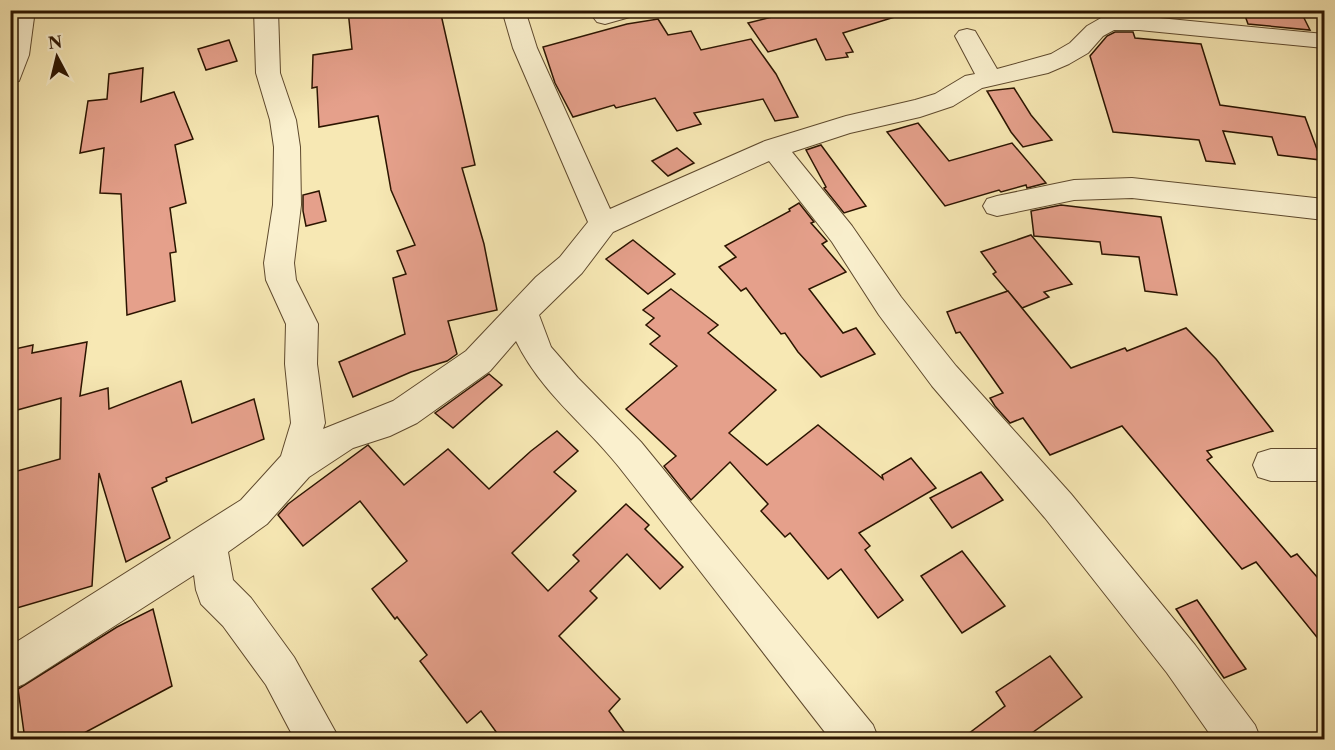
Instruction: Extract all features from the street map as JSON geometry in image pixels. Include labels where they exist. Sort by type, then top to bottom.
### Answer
[{"type":"street","points":[[10,75],[17,55],[23,10]]},
{"type":"street","points":[[266,10],[268,73],[284,120],[287,147],[286,228],[279,247],[279,263],[281,280],[302,324],[301,364],[308,423],[296,465]]},
{"type":"street","points":[[513,10],[525,48],[603,224]]},
{"type":"street","points":[[605,17],[629,10]]},
{"type":"street","points":[[10,670],[208,544],[254,512],[296,465],[343,436],[378,425],[405,412],[478,361],[547,286],[571,265],[603,224],[774,148],[846,125],[920,108],[945,100],[974,82],[1038,67],[1060,58],[1079,48],[1092,21],[1324,41]]},
{"type":"street","points":[[967,36],[990,78]]},
{"type":"street","points":[[774,148],[842,234],[890,306],[944,376],[1058,506],[1181,659],[1240,740]]},
{"type":"street","points":[[997,206],[1074,190],[1132,188],[1324,210]]},
{"type":"street","points":[[523,314],[529,335],[540,357],[566,388],[629,453],[858,740]]},
{"type":"street","points":[[1271,465],[1324,465]]},
{"type":"street","points":[[208,544],[215,590],[237,612],[280,671],[319,740]]},
{"type":"building","points":[[348,10],[440,10],[475,165],[462,168],[484,244],[497,310],[448,321],[457,354],[447,361],[411,372],[353,397],[339,362],[405,334],[393,278],[406,274],[397,251],[415,245],[391,190],[378,116],[319,127],[317,87],[312,88],[313,55],[352,49]]},
{"type":"building","points":[[800,10],[897,10],[898,16],[843,33],[853,52],[846,53],[848,57],[826,60],[816,39],[768,52],[748,23]]},
{"type":"building","points":[[1243,10],[1300,10],[1310,30],[1248,24]]},
{"type":"building","points":[[658,19],[668,35],[691,31],[701,50],[751,39],[776,74],[798,117],[775,121],[763,99],[694,113],[701,124],[677,131],[655,98],[616,108],[614,105],[573,117],[555,83],[543,47],[627,24]]},
{"type":"building","points":[[1115,32],[1133,32],[1135,38],[1201,44],[1220,105],[1305,117],[1321,160],[1278,155],[1272,137],[1223,131],[1235,164],[1206,161],[1199,140],[1113,132],[1090,56],[1107,36]]},
{"type":"building","points":[[229,40],[237,61],[206,70],[198,49]]},
{"type":"building","points":[[143,68],[141,102],[174,92],[193,139],[175,145],[186,203],[170,208],[176,252],[170,253],[175,301],[127,315],[121,194],[100,193],[104,148],[80,153],[88,101],[107,99],[109,74]]},
{"type":"building","points":[[1014,88],[1031,115],[1052,140],[1023,147],[1011,132],[987,91]]},
{"type":"building","points":[[918,123],[949,161],[1012,143],[1046,183],[1027,188],[1026,185],[1001,192],[999,190],[945,206],[887,132]]},
{"type":"building","points":[[821,145],[866,206],[844,213],[824,188],[826,187],[806,150]]},
{"type":"building","points":[[677,148],[694,163],[668,176],[652,161]]},
{"type":"building","points":[[319,191],[326,221],[306,226],[303,195]]},
{"type":"building","points":[[799,203],[814,222],[811,223],[827,241],[822,244],[846,272],[809,289],[843,333],[856,328],[875,354],[821,377],[798,352],[785,333],[781,334],[746,288],[741,291],[719,267],[736,257],[725,246],[790,211],[789,209]]},
{"type":"building","points":[[1061,205],[1161,217],[1177,295],[1145,291],[1139,257],[1102,254],[1100,242],[1034,236],[1031,211]]},
{"type":"building","points":[[1031,235],[1072,284],[1044,292],[1049,297],[1022,308],[993,274],[996,272],[981,252]]},
{"type":"building","points":[[633,240],[675,274],[648,294],[606,259]]},
{"type":"building","points":[[671,289],[718,325],[708,333],[776,390],[729,433],[767,465],[818,425],[883,479],[882,475],[911,458],[936,488],[859,533],[870,546],[865,550],[903,600],[878,618],[841,569],[828,579],[790,533],[785,537],[761,511],[768,504],[730,462],[691,500],[664,466],[676,456],[626,409],[677,366],[650,344],[660,336],[646,325],[654,318],[643,310]]},
{"type":"building","points":[[1008,291],[1071,368],[1125,348],[1127,351],[1186,328],[1216,359],[1273,431],[1207,451],[1212,457],[1207,460],[1291,557],[1297,554],[1324,585],[1324,646],[1256,562],[1242,569],[1122,426],[1050,455],[1023,418],[1010,423],[990,398],[1003,393],[960,332],[956,333],[947,312]]},
{"type":"building","points":[[87,342],[80,396],[108,388],[109,409],[181,381],[192,423],[254,399],[264,439],[166,478],[167,481],[152,488],[170,538],[126,562],[99,473],[92,586],[10,610],[10,473],[60,459],[61,398],[10,412],[10,350],[33,345],[32,353]]},
{"type":"building","points":[[489,374],[502,385],[453,428],[435,413]]},
{"type":"building","points":[[557,431],[578,451],[554,472],[576,491],[512,553],[548,591],[579,561],[573,555],[626,504],[649,525],[645,529],[683,567],[660,589],[627,554],[590,591],[597,598],[559,636],[620,699],[609,711],[630,740],[502,740],[481,711],[467,723],[420,661],[427,655],[372,589],[407,561],[360,501],[303,546],[278,515],[288,504],[368,445],[404,485],[448,449],[489,489]]},
{"type":"building","points":[[981,472],[1003,500],[952,528],[930,498]]},
{"type":"building","points":[[962,551],[1005,606],[962,633],[921,576]]},
{"type":"building","points":[[1197,600],[1246,669],[1224,678],[1176,609]]},
{"type":"building","points":[[153,609],[172,686],[71,740],[25,740],[18,689],[117,627]]},
{"type":"building","points":[[1050,656],[1082,697],[1022,740],[960,740],[1005,706],[996,692]]}]
